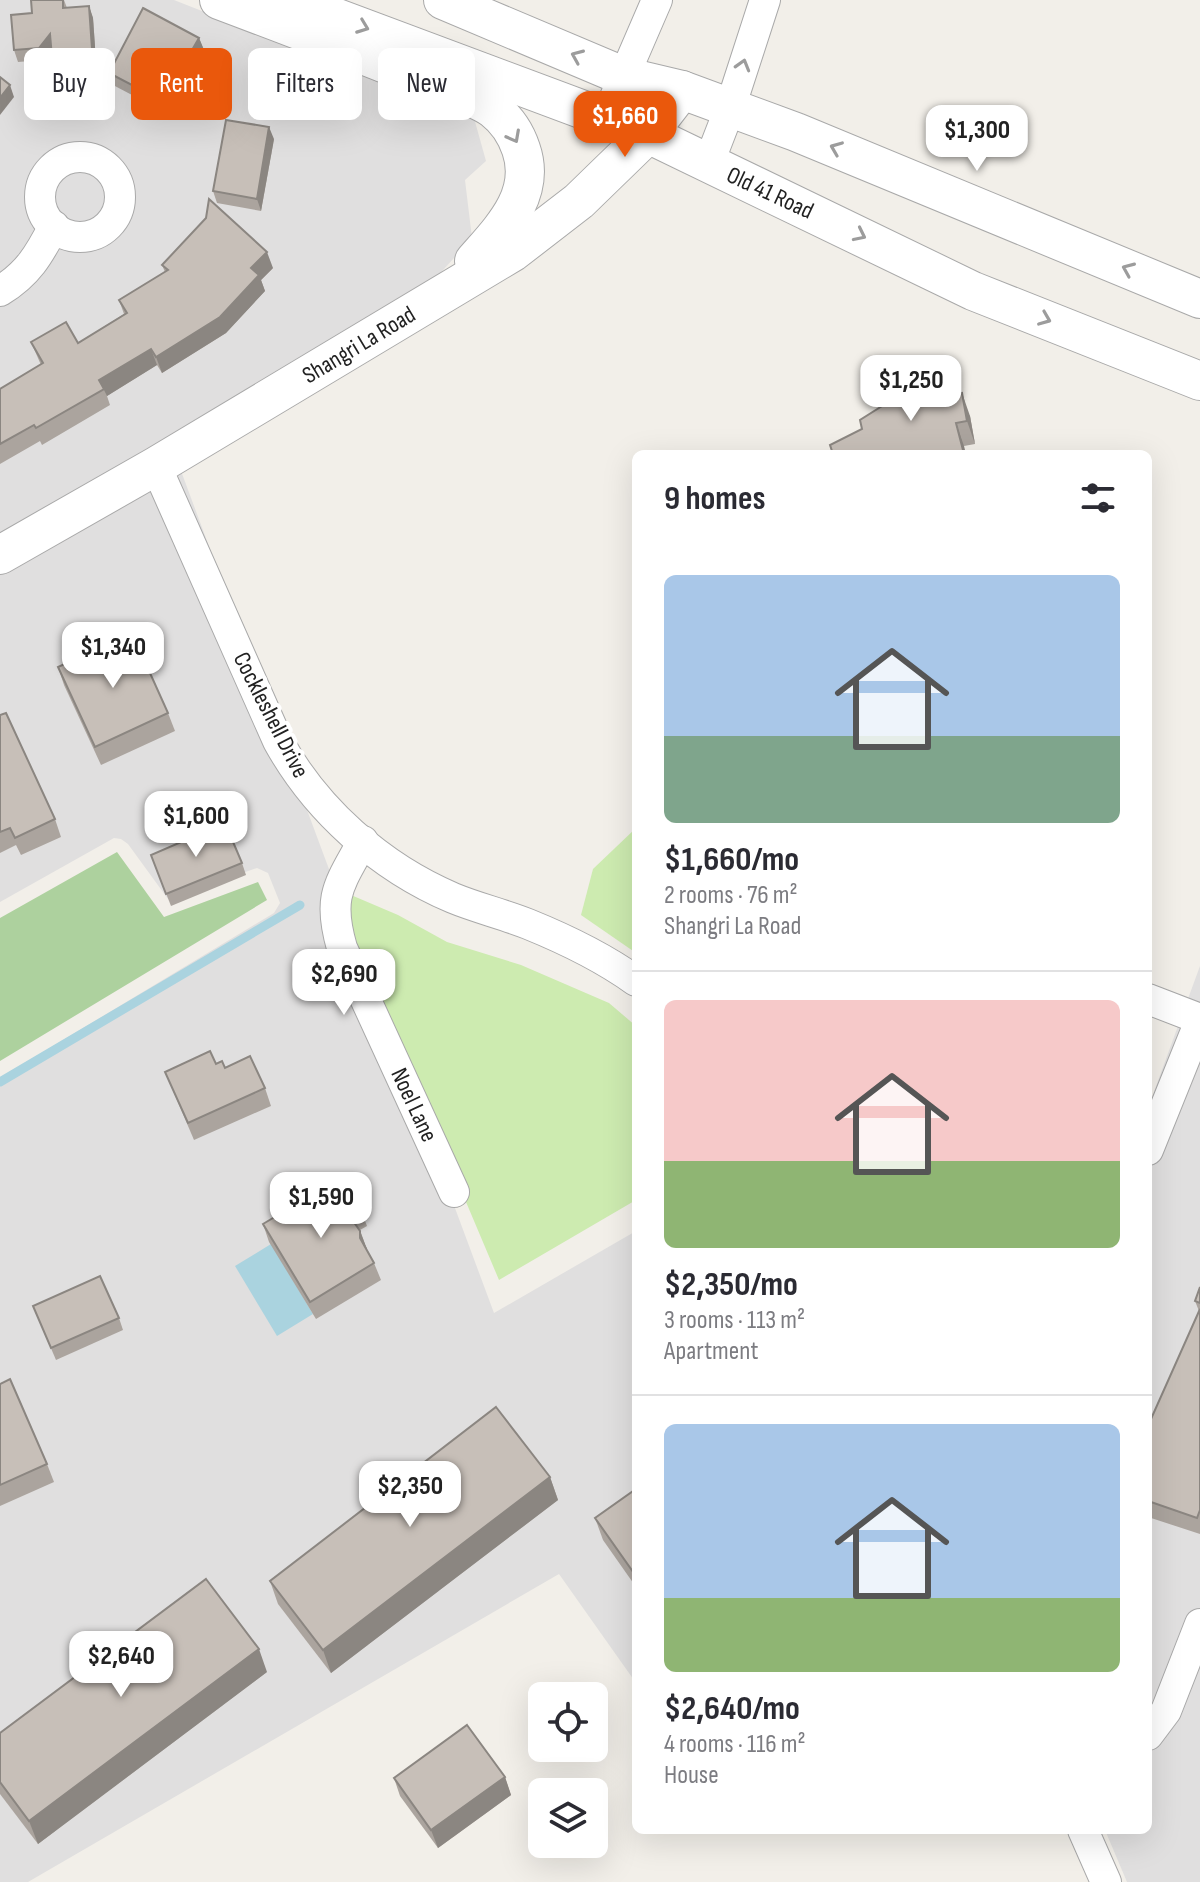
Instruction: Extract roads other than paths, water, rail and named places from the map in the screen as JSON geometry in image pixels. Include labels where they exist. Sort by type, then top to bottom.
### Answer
[{"type":"street","points":[[219,0],[492,108],[510,127],[522,154],[521,199],[507,224],[445,293]]},
{"type":"street","name":"Old 41 Road","points":[[289,0],[648,134],[973,291],[1200,381]]},
{"type":"street","points":[[443,0],[623,76],[682,90],[874,163],[1200,299]]},
{"type":"street","points":[[606,118],[657,0]]},
{"type":"street","points":[[708,165],[765,0]]},
{"type":"street","name":"Shangri La Road","points":[[0,555],[156,466],[513,252],[579,201],[648,134],[682,90]]},
{"type":"street","points":[[0,291],[36,261],[54,226]]},
{"type":"street","name":"Cockleshell Drive","points":[[156,466],[278,741],[294,769],[338,821],[409,873],[452,897],[528,924],[618,968],[632,978]]},
{"type":"street","name":"Noel Lane","points":[[363,841],[336,890],[334,919],[342,948],[454,1192]]},
{"type":"street","points":[[1152,1001],[1200,1020],[1152,1140]]},
{"type":"street","points":[[1152,1730],[1166,1711],[1200,1624]]},
{"type":"street","points":[[1085,1834],[1106,1882]]},
{"type":"water","points":[[271,1244],[313,1314],[277,1336],[235,1266]]},
{"type":"waterway","points":[[0,1082],[300,905]]}]
